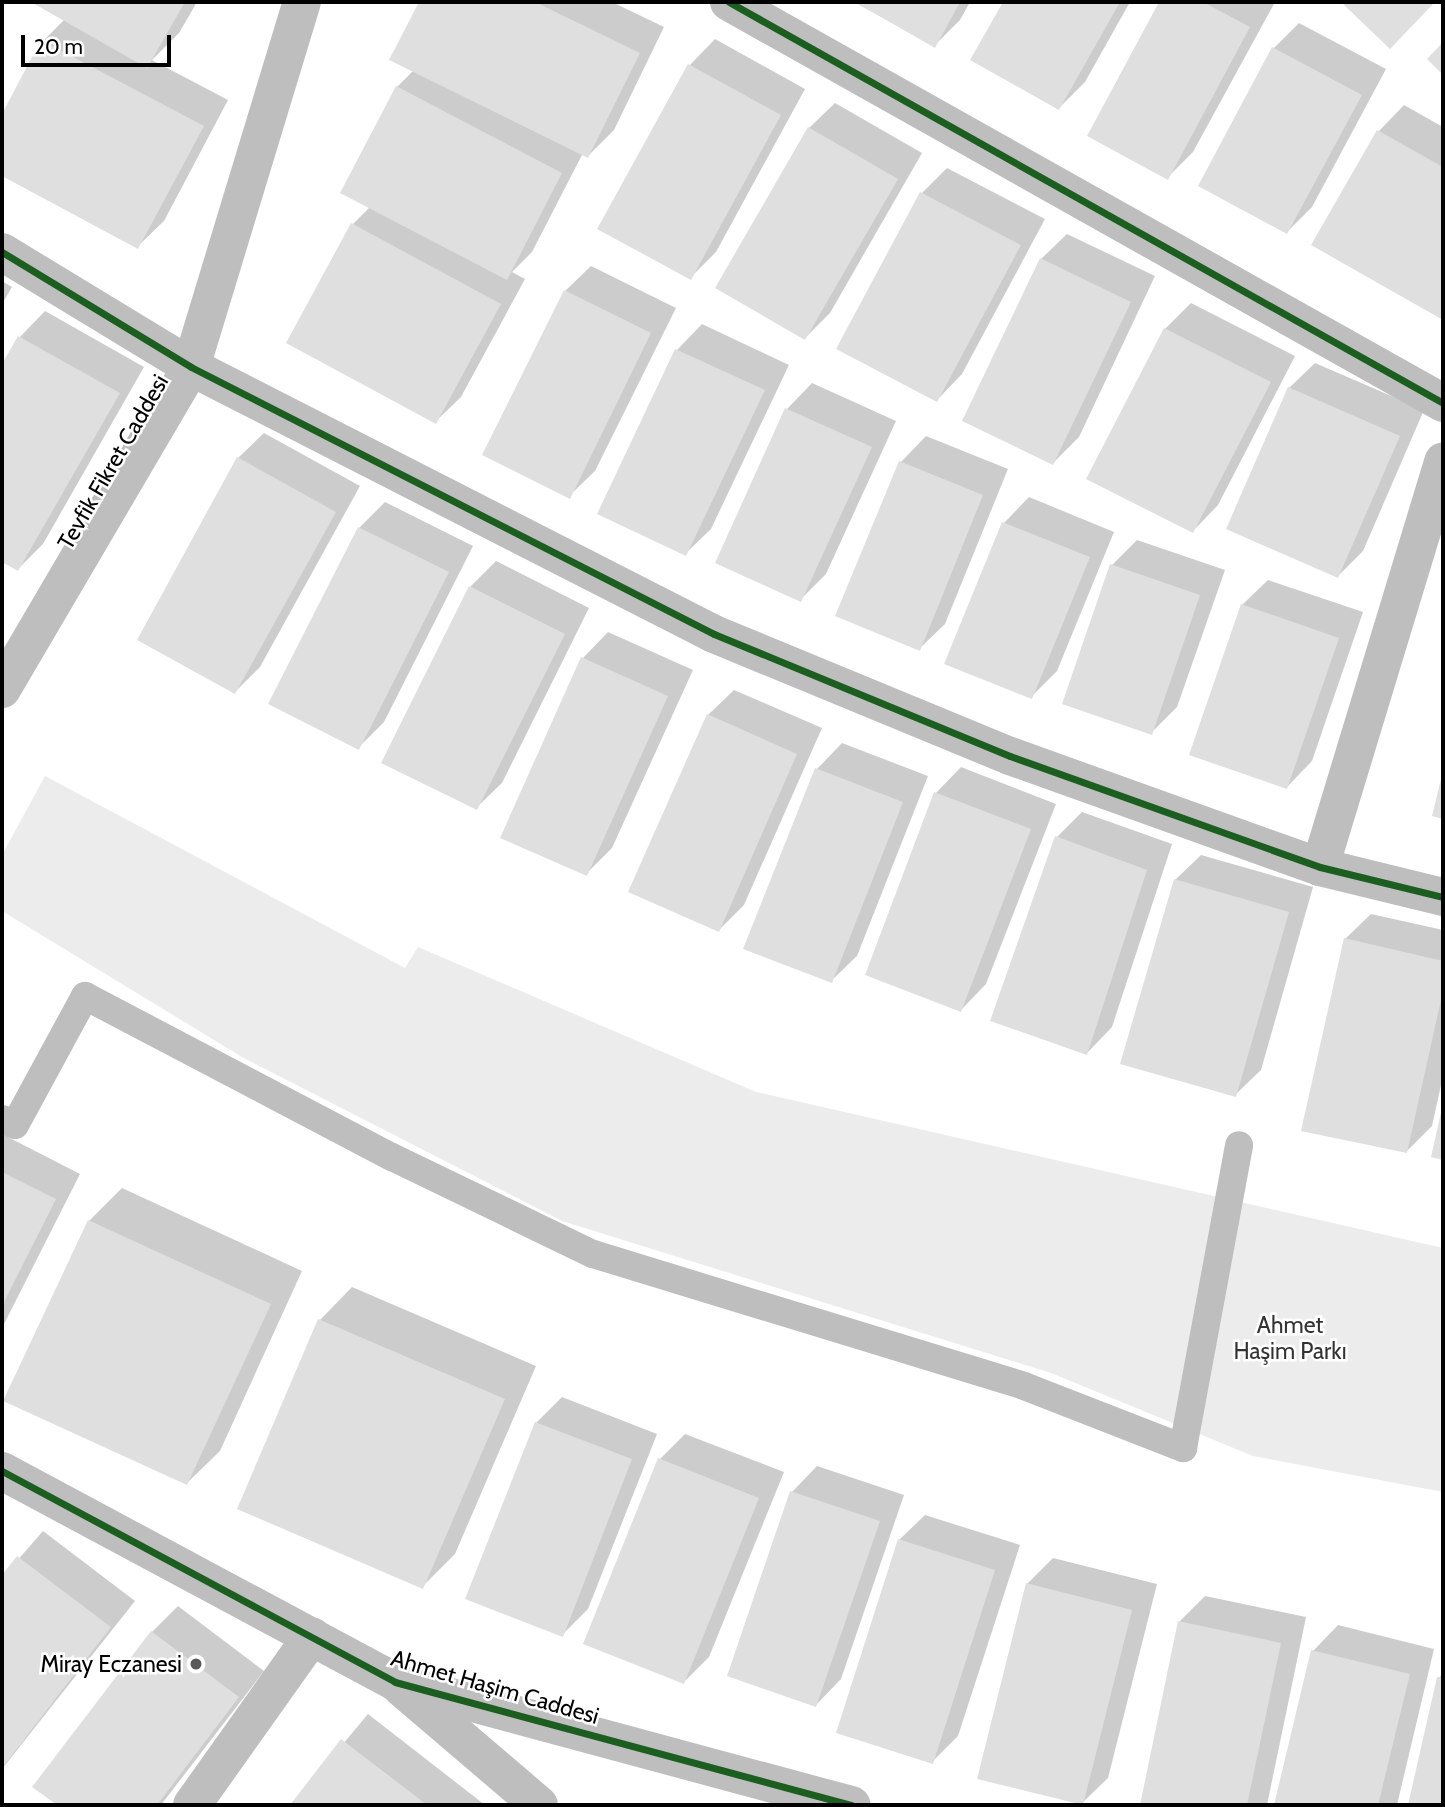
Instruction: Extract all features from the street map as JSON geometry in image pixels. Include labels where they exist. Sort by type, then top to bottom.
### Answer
[{"type":"street","name":"Tevfik Fikret Caddesi","points":[[2,689],[191,366],[302,2]]},
{"type":"street","points":[[729,2],[1443,404]]},
{"type":"street","points":[[2,252],[191,366],[715,634],[1010,756],[1320,867],[1443,897]]},
{"type":"street","points":[[1320,867],[1443,461]]},
{"type":"street","name":"Ahmet Haşim Caddesi","points":[[2,1471],[395,1682],[852,1805]]},
{"type":"street","points":[[192,1805],[312,1636]]},
{"type":"street","points":[[395,1682],[538,1805]]},
{"type":"lane","points":[[2,1119],[15,1125],[85,996],[392,1157],[593,1254],[1024,1386],[1183,1448],[1239,1145]]},
{"type":"green space","name":"Ahmet Haşim Parkı","points":[[45,776],[405,968],[418,947],[756,1092],[1443,1248],[1443,1492],[1253,1456],[1051,1373],[562,1221],[242,1057],[2,911],[2,855]]},
{"type":"building","points":[[31,2],[185,2],[147,68]]},
{"type":"building","points":[[419,2],[535,2],[640,53],[588,158],[389,60]]},
{"type":"building","points":[[855,2],[960,2],[935,48]]},
{"type":"building","points":[[1003,2],[1120,2],[1059,110],[970,60]]},
{"type":"building","points":[[1159,2],[1203,2],[1250,27],[1168,180],[1087,136]]},
{"type":"building","points":[[1341,2],[1435,2],[1390,49]]},
{"type":"building","points":[[41,40],[204,126],[138,249],[2,176],[2,114]]},
{"type":"building","points":[[1443,42],[1443,75],[1427,59]]},
{"type":"building","points":[[1272,47],[1362,95],[1287,234],[1198,186]]},
{"type":"building","points":[[688,64],[781,115],[691,280],[597,229]]},
{"type":"building","points":[[396,86],[562,173],[507,280],[340,193]]},
{"type":"building","points":[[808,127],[898,179],[805,340],[715,288]]},
{"type":"building","points":[[1377,130],[1443,167],[1443,320],[1311,245]]},
{"type":"building","points":[[920,192],[1021,245],[937,402],[836,349]]},
{"type":"building","points":[[351,223],[501,304],[436,424],[286,343]]},
{"type":"building","points":[[1040,258],[1131,302],[1053,465],[962,421]]},
{"type":"building","points":[[564,290],[651,333],[570,499],[482,455]]},
{"type":"building","points":[[1164,328],[1271,382],[1193,533],[1086,479]]},
{"type":"building","points":[[18,336],[120,393],[18,571],[2,562],[2,364]]},
{"type":"building","points":[[675,349],[765,390],[686,556],[597,514]]},
{"type":"building","points":[[1288,387],[1400,436],[1338,578],[1226,529]]},
{"type":"building","points":[[785,408],[872,447],[801,602],[715,563]]},
{"type":"building","points":[[237,457],[336,512],[235,694],[137,640]]},
{"type":"building","points":[[899,461],[983,495],[920,651],[835,616]]},
{"type":"building","points":[[1002,522],[1090,557],[1032,699],[944,664]]},
{"type":"building","points":[[358,527],[449,572],[359,750],[268,704]]},
{"type":"building","points":[[1110,564],[1200,595],[1152,735],[1062,704]]},
{"type":"building","points":[[469,586],[565,634],[477,810],[381,763]]},
{"type":"building","points":[[1241,604],[1339,638],[1287,789],[1189,755]]},
{"type":"building","points":[[581,657],[668,696],[587,876],[500,838]]},
{"type":"building","points":[[707,714],[797,754],[719,932],[628,892]]},
{"type":"building","points":[[815,768],[903,802],[832,983],[743,949]]},
{"type":"building","points":[[1443,775],[1443,819],[1432,816]]},
{"type":"building","points":[[934,792],[1031,829],[961,1012],[865,975]]},
{"type":"building","points":[[1055,836],[1147,870],[1087,1055],[990,1021]]},
{"type":"building","points":[[1174,879],[1289,912],[1236,1097],[1120,1064]]},
{"type":"building","points":[[1344,938],[1443,961],[1443,991],[1407,1153],[1301,1131]]},
{"type":"building","points":[[1443,1108],[1443,1160],[1431,1157]]},
{"type":"building","points":[[2,1172],[56,1199],[2,1306]]},
{"type":"building","points":[[88,1220],[271,1304],[187,1485],[3,1401]]},
{"type":"building","points":[[318,1319],[505,1399],[423,1589],[237,1509]]},
{"type":"building","points":[[535,1422],[632,1459],[563,1637],[465,1599]]},
{"type":"building","points":[[658,1458],[759,1498],[684,1684],[583,1644]]},
{"type":"building","points":[[790,1491],[880,1521],[816,1707],[727,1676]]},
{"type":"building","points":[[898,1539],[995,1570],[933,1764],[836,1733]]},
{"type":"building","points":[[17,1556],[111,1627],[2,1768],[2,1575]]},
{"type":"building","points":[[1026,1583],[1132,1610],[1083,1805],[977,1779]]},
{"type":"building","points":[[1178,1621],[1281,1643],[1247,1805],[1140,1805]]},
{"type":"building","points":[[151,1631],[239,1697],[157,1805],[57,1805],[32,1787]]},
{"type":"building","points":[[1311,1650],[1410,1674],[1378,1805],[1274,1805]]},
{"type":"building","points":[[1437,1677],[1443,1678],[1443,1805],[1408,1805]]},
{"type":"building","points":[[341,1739],[427,1805],[290,1805]]},
{"type":"cycle path","points":[[729,2],[1443,403]]},
{"type":"cycle path","points":[[2,252],[191,367],[714,634],[1010,756],[1320,867],[1443,897]]},
{"type":"cycle path","points":[[2,1471],[395,1682],[852,1805]]},
{"type":"place","name":"Miray Eczanesi","points":[[196,1664]]}]
